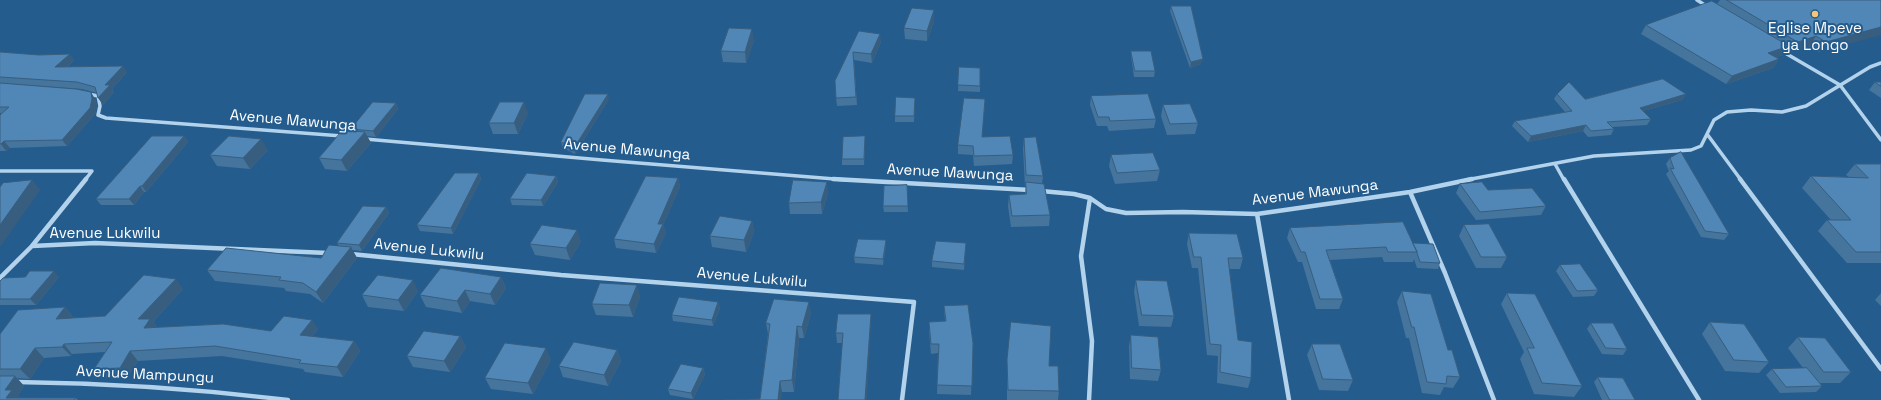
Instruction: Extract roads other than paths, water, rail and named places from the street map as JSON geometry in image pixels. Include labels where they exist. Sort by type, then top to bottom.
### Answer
[{"type":"street","points":[[1697,0],[1710,8]]},
{"type":"street","points":[[1775,48],[1840,85],[1881,140]]},
{"type":"street","name":"Avenue Mawunga","points":[[362,138],[500,152],[840,180],[999,186],[1074,194],[1090,198],[1106,209],[1126,213],[1183,212],[1257,214],[1410,192],[1453,182],[1594,156],[1691,150],[1701,146],[1714,120],[1726,112],[1751,110],[1782,112],[1806,106],[1870,67],[1881,63]]},
{"type":"street","name":"Avenue Mawunga","points":[[81,92],[98,96],[100,106],[98,115],[106,118],[346,137]]},
{"type":"street","points":[[1707,134],[1881,369]]},
{"type":"street","points":[[1555,164],[1699,400]]},
{"type":"street","name":"Avenue Lukwilu","points":[[0,171],[92,171],[32,246]]},
{"type":"street","points":[[1410,192],[1445,273],[1494,400]]},
{"type":"street","points":[[1089,400],[1092,341],[1081,256],[1090,198]]},
{"type":"street","points":[[1257,214],[1289,400]]},
{"type":"street","name":"Avenue Lukwilu","points":[[32,246],[95,243],[333,253]]},
{"type":"street","points":[[0,278],[32,246]]},
{"type":"street","name":"Avenue Lukwilu","points":[[348,254],[561,274],[914,302],[902,400]]},
{"type":"street","name":"Avenue Mampungu","points":[[8,382],[99,383],[220,392],[288,400]]},
{"type":"place","name":"Eglise Mpeve ya Longo","points":[[1815,14]]}]
